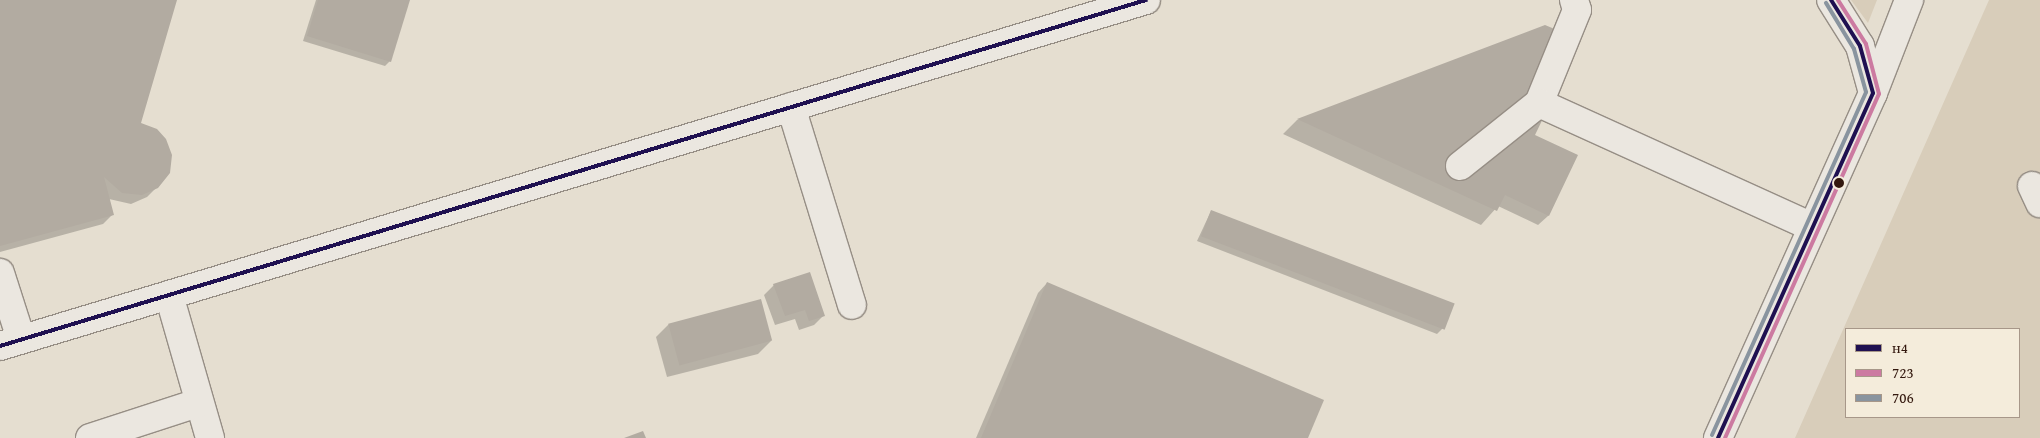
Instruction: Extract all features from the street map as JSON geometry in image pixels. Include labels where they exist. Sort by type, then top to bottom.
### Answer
[{"type":"street","points":[[0,273],[11,343],[1146,0]]},
{"type":"street","points":[[1460,166],[1539,103],[1577,10],[1574,0]]},
{"type":"street","points":[[1831,0],[1860,46],[1873,93]]},
{"type":"street","points":[[1718,438],[1873,93],[1909,0]]},
{"type":"street","points":[[1539,103],[1812,228]]},
{"type":"street","points":[[791,107],[852,305]]},
{"type":"street","points":[[169,295],[198,403],[210,438]]},
{"type":"street","points":[[90,438],[198,403]]},
{"type":"shaded area","points":[[1851,0],[1877,0],[1868,23]]},
{"type":"shaded area","points":[[1989,0],[2040,0],[2040,438],[1795,438]]},
{"type":"building","points":[[0,0],[177,0],[141,123],[157,129],[166,139],[172,155],[170,173],[158,188],[142,195],[122,193],[104,177],[114,215],[0,246]]},
{"type":"building","points":[[318,0],[410,0],[391,62],[307,36]]},
{"type":"building","points":[[1545,25],[1581,40],[1535,135],[1578,155],[1549,216],[1505,195],[1497,211],[1297,119]]},
{"type":"building","points":[[1211,210],[1455,304],[1445,330],[1201,236]]},
{"type":"building","points":[[810,272],[825,316],[809,321],[805,310],[785,316],[773,284]]},
{"type":"building","points":[[1047,282],[1324,400],[1308,438],[981,438]]},
{"type":"building","points":[[761,299],[772,341],[679,365],[668,324]]},
{"type":"building","points":[[643,431],[646,438],[624,438]]},
{"type":"transit line","name":"н4","points":[[0,346],[1146,0]]},
{"type":"transit line","name":"н4","points":[[1718,438],[1873,93],[1860,46],[1831,0]]},
{"type":"transit line","name":"723","points":[[1725,438],[1879,94],[1866,44],[1838,0]]},
{"type":"transit line","name":"706","points":[[1712,435],[1866,92],[1854,49],[1826,3]]}]
